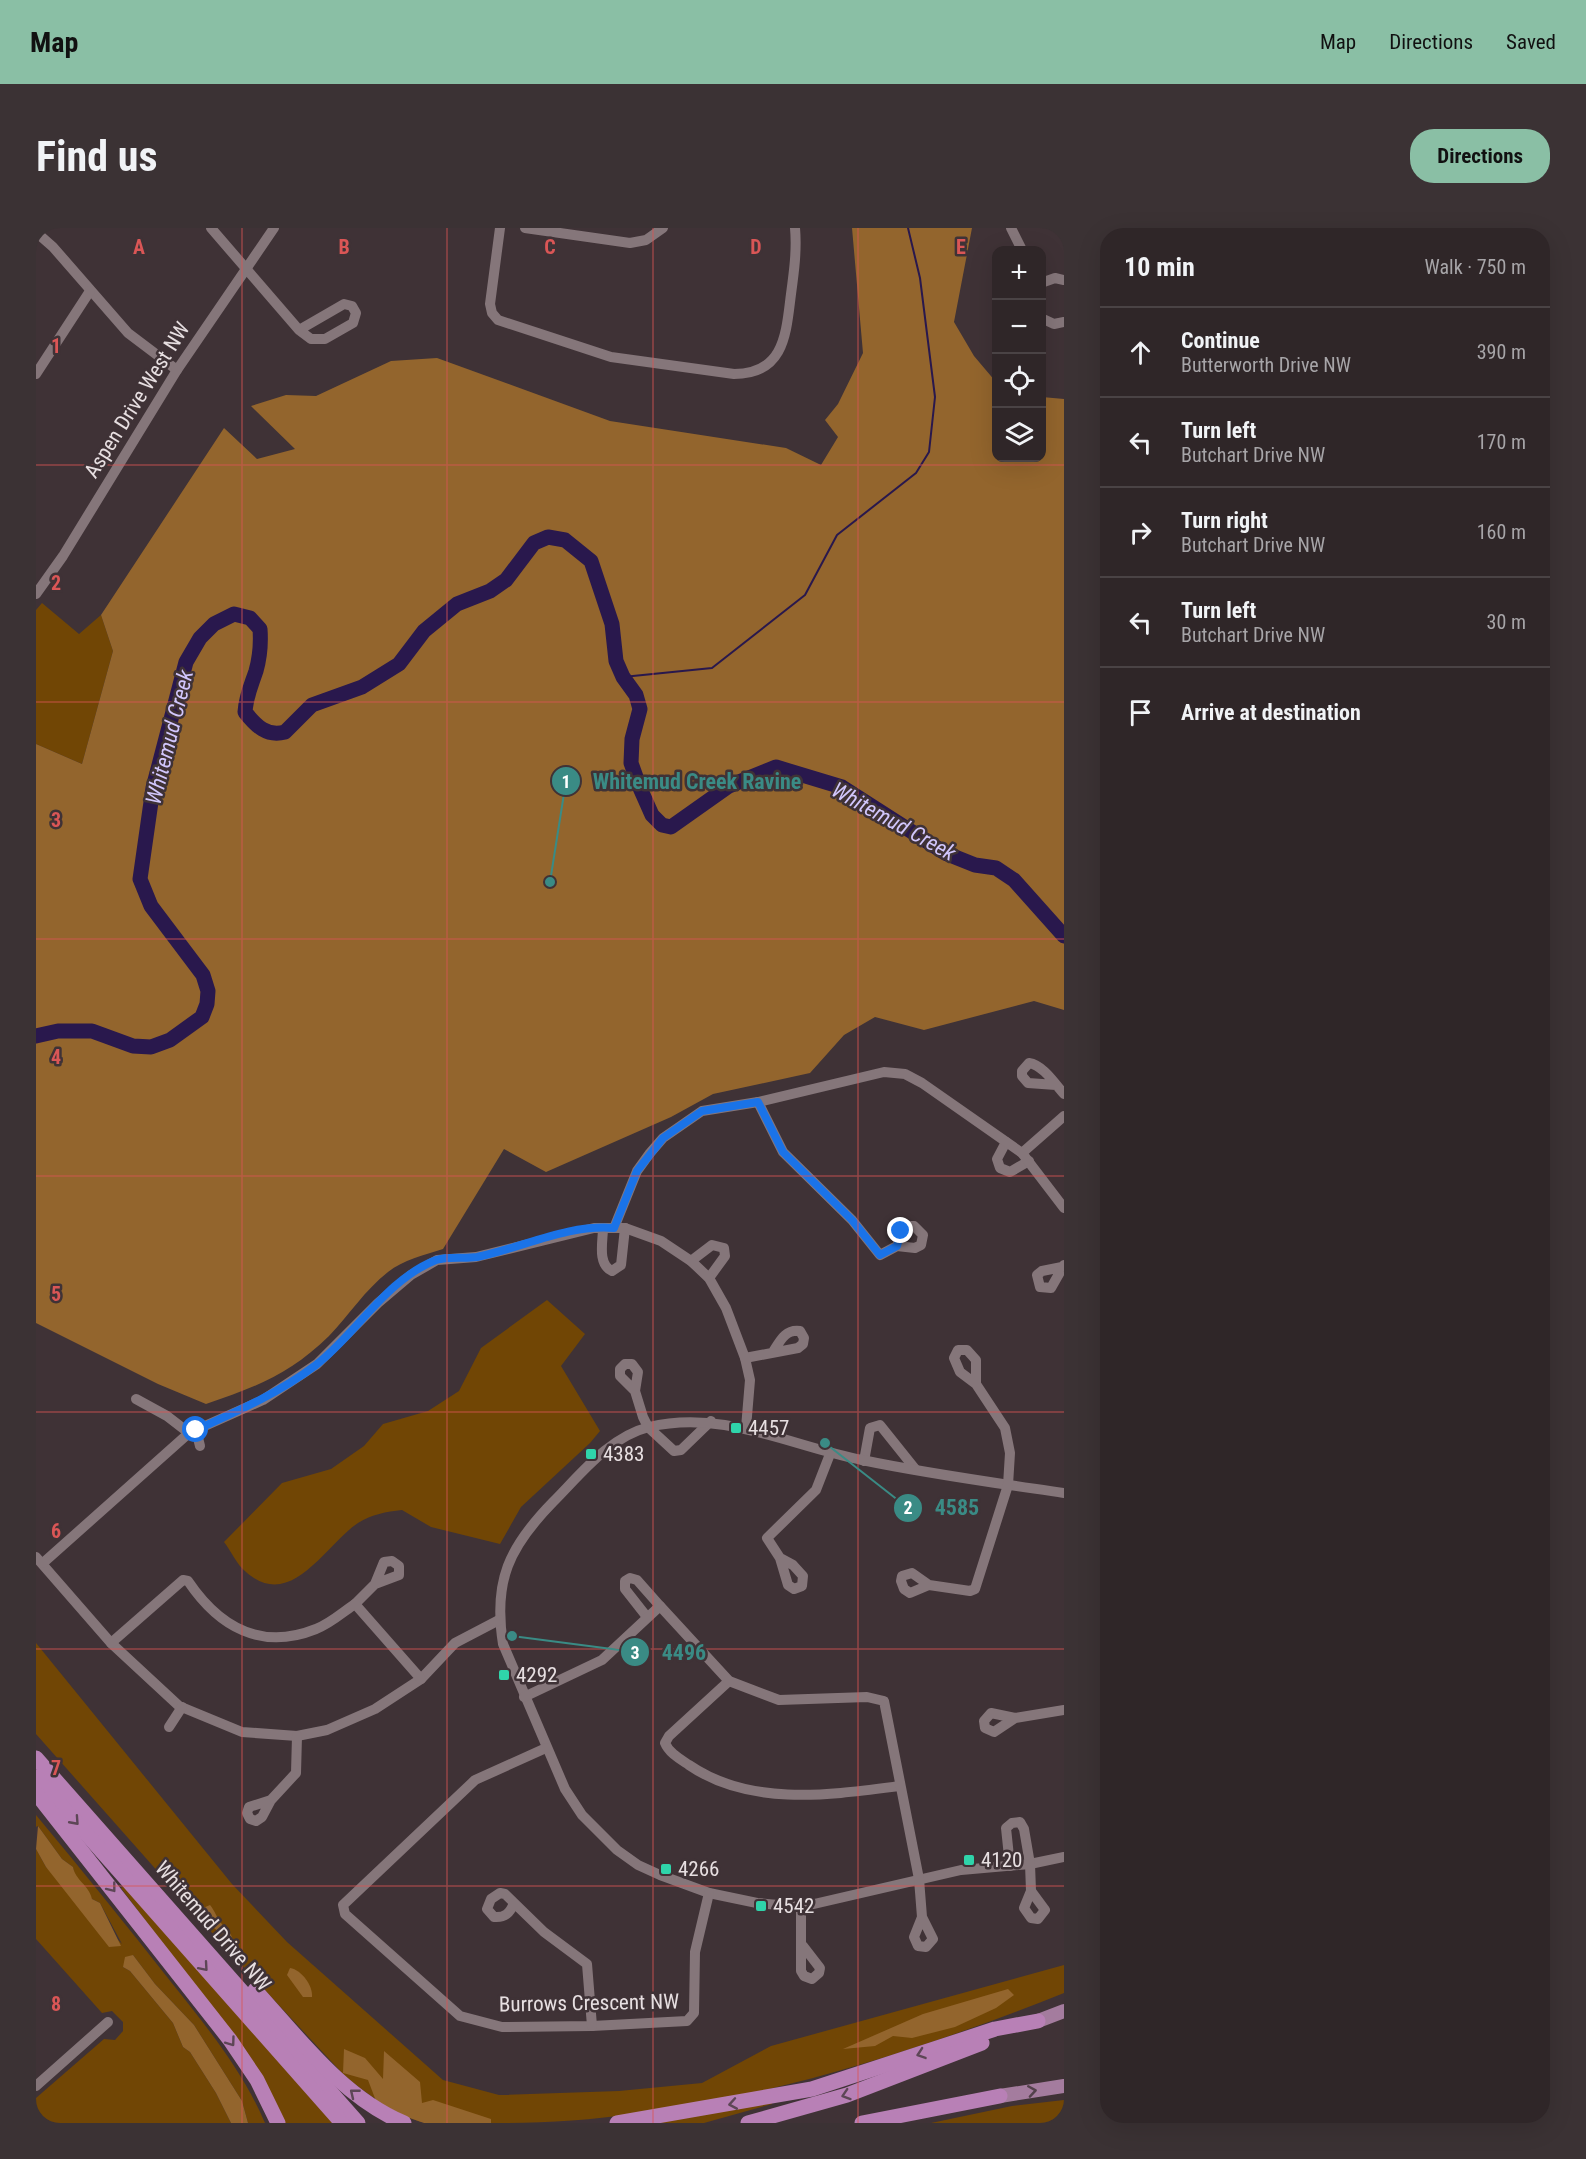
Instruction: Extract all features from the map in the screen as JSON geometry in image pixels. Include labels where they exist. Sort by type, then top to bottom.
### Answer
[{"type":"highway","name":"Whitemud Drive NW","points":[[36,1758],[358,2123]]},
{"type":"highway","points":[[36,1777],[342,2123]]},
{"type":"highway","points":[[36,1793],[230,2040],[257,2080],[278,2123]]},
{"type":"highway","points":[[114,1846],[179,1907],[346,2086],[370,2105],[404,2123]]},
{"type":"highway","points":[[617,2123],[812,2088],[995,2029],[1038,2021]]},
{"type":"highway","points":[[748,2123],[847,2095],[1038,2021]]},
{"type":"highway","points":[[862,2123],[1000,2096]]},
{"type":"main road","points":[[1038,2021],[1064,2011]]},
{"type":"main road","points":[[1000,2096],[1064,2086]]},
{"type":"street","points":[[211,228],[299,330],[311,339],[325,339],[353,323],[356,312],[352,306],[344,304],[299,330]]},
{"type":"street","name":"Aspen Drive West NW","points":[[36,594],[63,556],[177,370],[274,228]]},
{"type":"street","points":[[500,228],[490,304],[492,313],[498,320],[611,357],[734,374],[748,374],[767,365],[777,356],[784,342],[796,257],[795,228]]},
{"type":"street","points":[[525,228],[630,243],[646,240],[663,228]]},
{"type":"street","points":[[1011,228],[1020,246]]},
{"type":"street","points":[[36,232],[53,247],[128,333],[177,370]]},
{"type":"street","points":[[1046,281],[1055,278],[1064,280]]},
{"type":"street","points":[[36,372],[90,291]]},
{"type":"street","points":[[1046,320],[1054,324],[1064,322]]},
{"type":"street","points":[[614,1228],[637,1171],[663,1138],[702,1111],[758,1102],[884,1072],[905,1074],[1026,1157],[1064,1208]]},
{"type":"street","points":[[1056,1085],[1064,1094]]},
{"type":"street","points":[[758,1102],[783,1152],[852,1220],[880,1255],[897,1246]]},
{"type":"street","points":[[1006,1142],[998,1159],[1000,1168],[1010,1172],[1064,1116]]},
{"type":"street","points":[[499,1620],[455,1642],[421,1679],[375,1709],[327,1730],[297,1736],[242,1732],[182,1707],[111,1643],[39,1560],[192,1432],[263,1400],[317,1364],[378,1303],[411,1275],[437,1260],[476,1257],[547,1237],[614,1228],[661,1241],[691,1261],[709,1278],[726,1308],[745,1358],[750,1380],[746,1428]]},
{"type":"street","points":[[691,1261],[712,1245],[724,1248],[725,1256],[709,1278]]},
{"type":"street","points":[[745,1358],[773,1352]]},
{"type":"street","points":[[928,1585],[970,1591],[975,1589],[1008,1485],[1010,1453],[1005,1428],[976,1384]]},
{"type":"street","points":[[635,1391],[648,1427],[670,1449],[678,1452],[711,1421]]},
{"type":"street","points":[[136,1399],[192,1432],[200,1446]]},
{"type":"street","points":[[1064,1493],[864,1461],[830,1454],[746,1428],[711,1421],[648,1427],[602,1453],[524,1533],[512,1553],[499,1599],[499,1620],[503,1644],[565,1789],[598,1833],[638,1865],[709,1893],[757,1903],[801,1907],[961,1870],[1030,1864],[1064,1857]]},
{"type":"street","points":[[864,1461],[870,1428],[880,1425],[916,1470]]},
{"type":"street","points":[[780,1558],[767,1538],[816,1490],[830,1454]]},
{"type":"street","points":[[647,1617],[625,1589],[625,1581],[630,1578],[637,1580],[729,1681],[779,1700],[867,1697],[884,1701],[919,1879],[922,1917]]},
{"type":"street","points":[[111,1643],[183,1580],[188,1581],[203,1602],[225,1621],[247,1633],[270,1637],[294,1636],[318,1629],[355,1604],[375,1584]]},
{"type":"street","points":[[355,1604],[421,1679]]},
{"type":"street","points":[[524,1697],[602,1660],[660,1606]]},
{"type":"street","points":[[729,1681],[669,1736],[665,1743],[669,1750],[704,1775],[754,1793],[832,1794],[900,1786]]},
{"type":"street","points":[[169,1727],[182,1707]]},
{"type":"street","points":[[1015,1718],[1064,1710]]},
{"type":"street","points":[[271,1800],[296,1773],[297,1736]]},
{"type":"street","name":"Burrows Crescent NW","points":[[546,1748],[475,1780],[344,1905],[343,1911],[460,2016],[502,2027],[592,2026],[691,2019],[694,2013],[695,1952],[709,1893]]},
{"type":"street","points":[[1010,1866],[1006,1828],[1012,1823],[1020,1822],[1024,1829],[1030,1864],[1031,1891]]},
{"type":"street","points":[[514,1904],[544,1932],[587,1964],[592,2026]]},
{"type":"street","points":[[801,1907],[803,1946]]},
{"type":"street","points":[[36,2086],[108,2022]]},
{"type":"shaded area","points":[[852,228],[972,228],[954,322],[974,356],[992,377],[992,462],[1046,462],[1046,397],[1064,399],[1064,1010],[1034,1001],[924,1030],[875,1017],[844,1035],[810,1073],[713,1094],[671,1117],[546,1172],[504,1149],[443,1249],[407,1261],[388,1272],[364,1295],[329,1336],[286,1370],[241,1392],[206,1404],[158,1384],[36,1323],[36,744],[82,764],[113,651],[101,615],[224,428],[257,459],[295,449],[251,406],[286,395],[316,396],[391,361],[437,358],[610,421],[786,448],[821,465],[838,437],[825,420],[838,404],[863,353]]},
{"type":"shaded area","points":[[42,603],[79,634],[101,615],[113,651],[82,764],[36,744],[36,610]]},
{"type":"shaded area","points":[[547,1300],[585,1334],[561,1366],[600,1431],[521,1507],[500,1544],[431,1527],[402,1510],[374,1515],[358,1523],[320,1559],[293,1580],[278,1584],[262,1582],[243,1569],[224,1542],[282,1483],[331,1469],[364,1446],[383,1424],[428,1411],[459,1391],[481,1348]]},
{"type":"shaded area","points":[[36,1643],[232,1884],[287,1942],[443,2080],[499,2095],[619,2091],[702,2083],[771,2046],[1064,1965],[1064,1993],[929,2043],[859,2065],[717,2100],[646,2113],[574,2120],[502,2123],[421,2122],[380,2102],[343,2074],[222,1944],[36,1734]]},
{"type":"shaded area","points":[[36,1815],[210,2032],[246,2085],[265,2123],[248,2123],[242,2101],[194,2025],[155,1984],[133,1955],[123,1967],[130,1971],[173,2023],[183,2047],[190,2052],[216,2093],[231,2123],[36,2123],[36,2098],[104,2039],[115,2040],[123,2031],[123,2022],[112,2011],[102,2013],[36,1939],[36,1849],[46,1867],[122,1944],[100,1903],[92,1899],[74,1875],[73,1867],[62,1859],[38,1826],[36,1827]]},
{"type":"shaded area","points":[[38,1826],[62,1859],[73,1867],[76,1876],[88,1890],[92,1899],[100,1903],[121,1946],[109,1947],[46,1867],[36,1849]]},
{"type":"shaded area","points":[[124,1886],[333,2123],[284,2123],[160,1940],[121,1888]]},
{"type":"shaded area","points":[[210,1905],[233,1940],[218,1931],[207,1919],[203,1908]]},
{"type":"shaded area","points":[[133,1955],[155,1984],[194,2025],[242,2101],[248,2123],[231,2123],[216,2093],[190,2052],[183,2047],[173,2023],[130,1971],[123,1967],[125,1957]]},
{"type":"shaded area","points":[[290,1968],[299,1972],[306,1979],[311,1988],[312,1997],[303,1997],[287,1975]]},
{"type":"shaded area","points":[[1008,1989],[1014,1995],[996,2008],[955,2027],[912,2038],[893,2036],[875,2046],[843,2049],[923,2014]]},
{"type":"shaded area","points":[[344,2049],[365,2058],[383,2079],[384,2051],[420,2082],[422,2103],[433,2100],[491,2119],[491,2123],[424,2123],[404,2116],[376,2101],[368,2080],[343,2073]]},
{"type":"shaded area","points":[[1064,2100],[1064,2123],[931,2123],[1012,2106]]},
{"type":"shaded area","points":[[772,2101],[772,2104],[704,2123],[649,2123]]},
{"type":"waterway","points":[[623,677],[712,668],[805,595],[837,535],[916,473],[929,452],[935,397],[920,278],[908,228]]},
{"type":"waterway","name":"Whitemud Creek","points":[[36,1036],[58,1031],[92,1031],[133,1046],[151,1047],[170,1040],[202,1017],[207,1004],[208,991],[203,975],[151,906],[140,879],[153,788],[186,662],[200,638],[214,624],[234,614],[250,618],[260,629],[258,660],[245,712],[253,722],[267,732],[285,732],[312,705],[362,687],[399,664],[424,631],[457,604],[490,591],[506,580],[534,543],[548,537],[565,540],[591,561],[612,624],[616,661],[623,677],[636,695],[640,709],[632,739],[631,763],[652,815],[662,825],[671,827],[729,786],[776,767],[842,787],[945,853],[975,865],[996,868],[1014,880],[1064,936]]},
{"type":"place","name":"Whitemud Creek Ravine","points":[[550,882]]},
{"type":"place","name":"4457","points":[[736,1428]]},
{"type":"place","name":"4585","points":[[825,1443]]},
{"type":"place","name":"4383","points":[[591,1454]]},
{"type":"place","name":"4496","points":[[512,1636]]},
{"type":"place","name":"4292","points":[[504,1675]]},
{"type":"place","name":"4120","points":[[969,1860]]},
{"type":"place","name":"4266","points":[[666,1869]]},
{"type":"place","name":"4542","points":[[761,1906]]},
{"type":"route","points":[[196,1430],[263,1400],[317,1364],[378,1303],[411,1275],[437,1260],[476,1257],[547,1237],[594,1228],[614,1228],[637,1171],[650,1153],[663,1138],[702,1111],[758,1102],[783,1152],[852,1220],[880,1255],[884,1255],[897,1246],[901,1231]]}]
